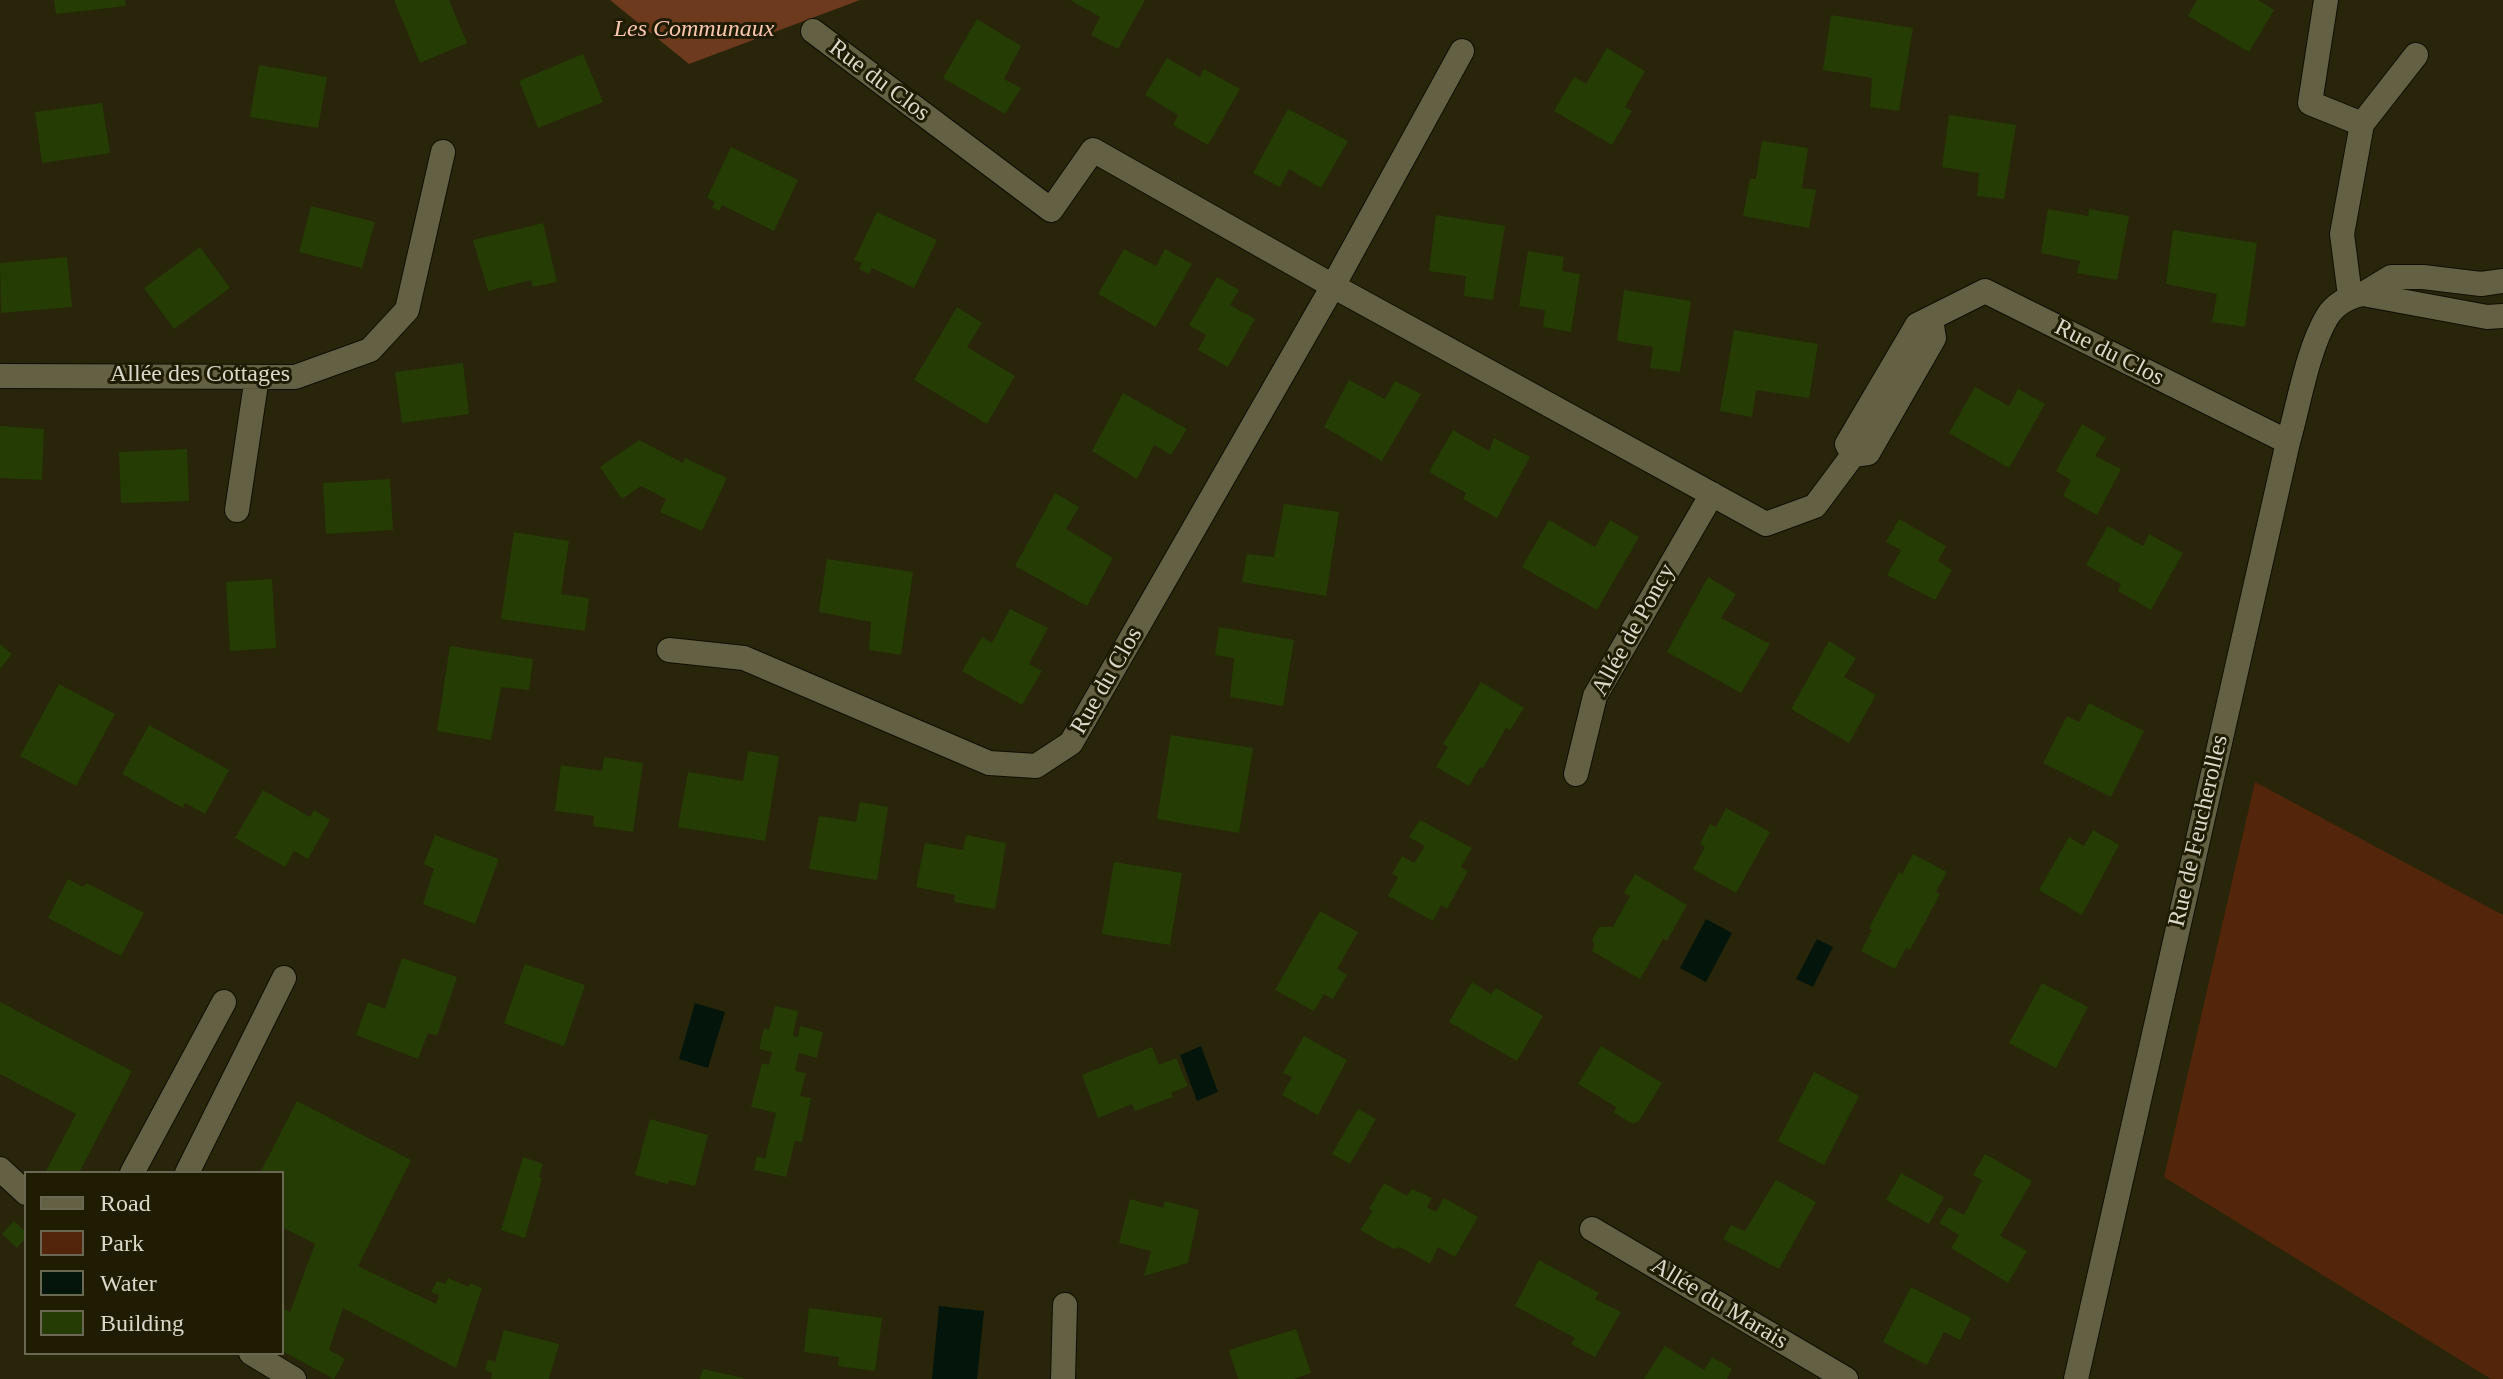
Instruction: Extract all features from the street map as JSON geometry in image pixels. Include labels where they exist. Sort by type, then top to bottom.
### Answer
[{"type":"street","points":[[2326,0],[2310,103],[2362,124]]},
{"type":"street","name":"Rue du Clos","points":[[813,31],[1051,210],[1093,150],[1766,524],[1815,506],[1853,455],[1847,444],[1917,325],[1985,291],[2288,442]]},
{"type":"street","name":"Rue du Clos","points":[[669,650],[744,658],[989,763],[1036,766],[1071,743],[1333,286],[1462,51]]},
{"type":"street","points":[[2416,55],[2362,124],[2342,234],[2356,295],[2487,317],[2503,316]]},
{"type":"street","name":"Allée des Cottages","points":[[0,376],[295,377],[370,350],[407,310],[443,152]]},
{"type":"street","name":"Rue de Feucherolles","points":[[2076,1379],[2288,442],[2313,353],[2328,314],[2391,277],[2423,277],[2481,284],[2503,281]]},
{"type":"street","points":[[237,510],[257,377]]},
{"type":"street","name":"Allée de Poncy","points":[[1576,774],[1595,696],[1712,494]]},
{"type":"street","points":[[188,1171],[284,978]]},
{"type":"street","points":[[133,1171],[224,1002]]},
{"type":"street","points":[[0,1169],[24,1191]]},
{"type":"street","name":"Allée du Marais","points":[[1592,1229],[1846,1379]]},
{"type":"street","points":[[1063,1379],[1065,1305]]},
{"type":"street","points":[[254,1355],[294,1379]]},
{"type":"green space","name":"Les Communaux","points":[[610,0],[860,0],[689,64]]},
{"type":"green space","points":[[2255,782],[2503,915],[2503,1379],[2491,1379],[2164,1177]]},
{"type":"water","points":[[1706,919],[1732,933],[1706,982],[1680,968]]},
{"type":"water","points":[[1817,939],[1833,947],[1813,987],[1796,979]]},
{"type":"water","points":[[695,1003],[725,1012],[708,1068],[679,1059]]},
{"type":"water","points":[[1201,1046],[1218,1092],[1197,1101],[1180,1055]]},
{"type":"water","points":[[939,1306],[984,1311],[977,1379],[932,1379]]},
{"type":"building","points":[[54,0],[125,0],[126,6],[56,14]]},
{"type":"building","points":[[394,0],[449,0],[467,43],[420,63]]},
{"type":"building","points":[[1070,0],[1145,0],[1118,49],[1091,35],[1100,17]]},
{"type":"building","points":[[2197,0],[2258,0],[2274,10],[2249,52],[2188,16]]},
{"type":"building","points":[[1831,15],[1913,28],[1899,111],[1870,107],[1872,78],[1823,70]]},
{"type":"building","points":[[977,19],[1021,46],[1004,79],[1021,88],[1005,114],[943,78]]},
{"type":"building","points":[[1607,48],[1645,71],[1625,107],[1632,111],[1612,145],[1554,111],[1574,77],[1586,84]]},
{"type":"building","points":[[583,54],[603,102],[538,128],[519,81]]},
{"type":"building","points":[[1167,58],[1200,77],[1204,69],[1240,89],[1208,145],[1173,125],[1178,115],[1145,95]]},
{"type":"building","points":[[259,65],[327,77],[318,128],[250,117]]},
{"type":"building","points":[[102,103],[110,153],[42,163],[35,112]]},
{"type":"building","points":[[1288,109],[1348,141],[1321,188],[1289,169],[1280,187],[1253,173]]},
{"type":"building","points":[[1949,115],[2016,125],[2004,199],[1977,196],[1979,173],[1942,167]]},
{"type":"building","points":[[1762,141],[1808,148],[1802,188],[1816,190],[1809,228],[1743,216],[1750,179],[1756,179]]},
{"type":"building","points":[[731,147],[798,180],[774,231],[722,205],[719,211],[712,208],[715,202],[707,198]]},
{"type":"building","points":[[311,206],[375,222],[362,268],[299,252]]},
{"type":"building","points":[[2048,209],[2088,216],[2089,209],[2129,216],[2117,280],[2077,273],[2080,261],[2041,253]]},
{"type":"building","points":[[877,212],[937,240],[914,288],[872,268],[869,274],[859,269],[862,263],[854,260]]},
{"type":"building","points":[[1436,215],[1505,226],[1493,300],[1464,296],[1466,276],[1429,271]]},
{"type":"building","points":[[543,223],[557,282],[533,287],[531,280],[488,291],[473,240]]},
{"type":"building","points":[[2173,230],[2257,243],[2245,327],[2212,322],[2217,294],[2166,284]]},
{"type":"building","points":[[200,247],[230,288],[174,329],[144,288]]},
{"type":"building","points":[[1124,249],[1156,266],[1165,249],[1192,264],[1156,327],[1098,294]]},
{"type":"building","points":[[1528,251],[1564,257],[1562,271],[1580,274],[1571,332],[1543,327],[1545,310],[1519,306]]},
{"type":"building","points":[[67,257],[72,307],[1,313],[0,263]]},
{"type":"building","points":[[1217,277],[1239,290],[1230,305],[1255,319],[1228,367],[1198,350],[1206,335],[1189,325]]},
{"type":"building","points":[[1624,290],[1691,301],[1680,372],[1650,368],[1653,347],[1617,341]]},
{"type":"building","points":[[957,307],[982,323],[967,347],[1015,376],[987,424],[914,380]]},
{"type":"building","points":[[1734,330],[1818,344],[1809,398],[1756,390],[1752,417],[1720,411]]},
{"type":"building","points":[[463,363],[469,414],[402,423],[395,372]]},
{"type":"building","points":[[1349,380],[1385,399],[1395,381],[1421,394],[1382,461],[1324,427]]},
{"type":"building","points":[[1975,387],[2009,406],[2018,389],[2045,404],[2009,468],[1949,433]]},
{"type":"building","points":[[1123,393],[1187,429],[1171,455],[1154,445],[1137,479],[1092,451]]},
{"type":"building","points":[[2082,424],[2106,438],[2095,456],[2121,469],[2097,515],[2063,496],[2071,480],[2056,471]]},
{"type":"building","points":[[0,426],[44,429],[42,480],[0,478]]},
{"type":"building","points":[[1453,430],[1489,451],[1494,438],[1530,457],[1497,518],[1463,499],[1466,493],[1429,472]]},
{"type":"building","points":[[639,440],[683,463],[685,458],[727,478],[702,531],[660,512],[666,499],[641,486],[622,499],[600,467]]},
{"type":"building","points":[[187,449],[189,501],[121,503],[119,452]]},
{"type":"building","points":[[390,479],[393,530],[326,534],[323,483]]},
{"type":"building","points":[[1055,493],[1079,507],[1066,529],[1113,558],[1087,606],[1015,566]]},
{"type":"building","points":[[1284,504],[1339,512],[1326,596],[1242,582],[1247,554],[1274,557]]},
{"type":"building","points":[[1899,519],[1946,546],[1938,561],[1952,570],[1935,600],[1887,575],[1901,550],[1886,542]]},
{"type":"building","points":[[1549,520],[1595,547],[1610,520],[1639,537],[1597,610],[1522,567]]},
{"type":"building","points":[[2108,526],[2143,546],[2149,534],[2183,553],[2151,610],[2118,591],[2121,584],[2086,565]]},
{"type":"building","points":[[514,532],[569,541],[561,594],[589,598],[585,631],[501,619]]},
{"type":"building","points":[[827,559],[913,572],[901,655],[869,650],[871,622],[819,612]]},
{"type":"building","points":[[1708,577],[1736,594],[1721,618],[1770,644],[1741,693],[1667,652]]},
{"type":"building","points":[[272,579],[276,648],[230,651],[226,582]]},
{"type":"building","points":[[1010,609],[1048,628],[1029,664],[1042,671],[1022,705],[962,671],[982,637],[992,643]]},
{"type":"building","points":[[1219,627],[1294,640],[1283,706],[1230,697],[1234,658],[1215,655]]},
{"type":"building","points":[[1829,641],[1856,658],[1844,677],[1876,695],[1849,743],[1791,709]]},
{"type":"building","points":[[0,644],[12,654],[0,669]]},
{"type":"building","points":[[450,646],[533,659],[529,690],[501,687],[491,740],[437,731]]},
{"type":"building","points":[[1481,682],[1524,708],[1510,730],[1506,728],[1469,786],[1436,767],[1448,747],[1443,744]]},
{"type":"building","points":[[59,684],[115,714],[76,786],[20,756]]},
{"type":"building","points":[[2089,703],[2144,731],[2111,797],[2043,763],[2067,716],[2079,722]]},
{"type":"building","points":[[149,725],[229,770],[205,814],[185,803],[183,808],[122,774]]},
{"type":"building","points":[[1171,735],[1253,748],[1239,833],[1157,819]]},
{"type":"building","points":[[748,751],[779,756],[765,841],[678,827],[688,772],[743,781]]},
{"type":"building","points":[[604,757],[643,763],[633,832],[593,826],[594,816],[555,811],[561,765],[602,771]]},
{"type":"building","points":[[263,790],[310,817],[314,810],[330,820],[308,859],[294,851],[285,867],[235,838]]},
{"type":"building","points":[[860,802],[888,807],[877,880],[809,869],[819,816],[856,822]]},
{"type":"building","points":[[1726,808],[1770,832],[1736,893],[1693,869],[1705,847],[1700,844],[1710,824],[1716,827]]},
{"type":"building","points":[[1420,820],[1472,848],[1461,867],[1468,871],[1447,909],[1441,905],[1433,921],[1388,896],[1398,877],[1392,874],[1402,856],[1414,863],[1425,846],[1409,837]]},
{"type":"building","points":[[2093,830],[2119,845],[2082,915],[2039,890],[2069,837],[2084,846]]},
{"type":"building","points":[[435,835],[499,859],[475,924],[423,904],[434,869],[424,864]]},
{"type":"building","points":[[966,835],[1006,843],[995,909],[954,902],[955,895],[916,887],[925,843],[963,850]]},
{"type":"building","points":[[1913,854],[1947,872],[1936,892],[1940,894],[1910,950],[1906,948],[1895,969],[1861,951],[1872,930],[1869,928],[1899,872],[1902,874]]},
{"type":"building","points":[[1114,862],[1182,873],[1170,945],[1102,934]]},
{"type":"building","points":[[1635,874],[1687,905],[1667,941],[1663,939],[1640,979],[1592,951],[1592,940],[1599,927],[1613,927],[1630,896],[1624,893]]},
{"type":"building","points":[[68,879],[83,887],[87,883],[144,913],[121,956],[48,918]]},
{"type":"building","points":[[1320,911],[1358,932],[1337,969],[1347,975],[1333,999],[1324,994],[1314,1011],[1275,990]]},
{"type":"building","points":[[402,958],[457,977],[437,1036],[428,1033],[418,1059],[356,1035],[368,1002],[385,1009]]},
{"type":"building","points":[[525,964],[585,985],[564,1046],[504,1023]]},
{"type":"building","points":[[1472,982],[1491,994],[1496,988],[1543,1016],[1517,1061],[1449,1022]]},
{"type":"building","points":[[2042,983],[2088,1007],[2056,1068],[2009,1043]]},
{"type":"building","points":[[0,1002],[132,1071],[80,1171],[46,1171],[76,1114],[0,1074]]},
{"type":"building","points":[[775,1006],[798,1011],[793,1036],[798,1037],[800,1026],[823,1032],[817,1058],[799,1053],[795,1071],[806,1073],[800,1096],[811,1098],[802,1142],[795,1141],[786,1177],[754,1170],[757,1156],[765,1159],[776,1113],[751,1107],[762,1063],[769,1065],[772,1052],[759,1049],[764,1028],[769,1030]]},
{"type":"building","points":[[1304,1036],[1347,1060],[1318,1115],[1282,1095],[1292,1077],[1283,1073]]},
{"type":"building","points":[[1601,1046],[1662,1083],[1639,1121],[1633,1124],[1614,1113],[1616,1107],[1578,1084]]},
{"type":"building","points":[[1152,1047],[1159,1065],[1176,1058],[1188,1086],[1171,1093],[1173,1097],[1135,1111],[1132,1104],[1098,1118],[1082,1075]]},
{"type":"building","points":[[1814,1072],[1859,1096],[1824,1165],[1778,1141]]},
{"type":"building","points":[[297,1101],[411,1160],[358,1266],[436,1304],[439,1295],[431,1292],[437,1281],[445,1284],[448,1278],[469,1287],[470,1283],[482,1288],[456,1368],[343,1308],[329,1350],[345,1359],[334,1379],[284,1352],[284,1309],[290,1312],[315,1244],[284,1228],[284,1171],[261,1171]]},
{"type":"building","points":[[1358,1109],[1376,1119],[1350,1164],[1332,1154]]},
{"type":"building","points":[[650,1119],[708,1135],[695,1186],[669,1180],[668,1184],[635,1175]]},
{"type":"building","points":[[1985,1154],[2032,1181],[2000,1236],[2027,1251],[2008,1283],[1951,1248],[1959,1235],[1939,1223],[1949,1207],[1964,1215],[1982,1180],[1973,1175]]},
{"type":"building","points":[[523,1157],[543,1164],[525,1238],[501,1230]]},
{"type":"building","points":[[1901,1173],[1944,1197],[1929,1224],[1886,1200]]},
{"type":"building","points":[[1776,1180],[1816,1202],[1779,1269],[1723,1239],[1731,1225],[1745,1231]]},
{"type":"building","points":[[1384,1183],[1407,1196],[1412,1189],[1432,1198],[1427,1207],[1436,1212],[1444,1198],[1478,1217],[1455,1257],[1438,1247],[1430,1264],[1360,1230],[1373,1211],[1369,1209]]},
{"type":"building","points":[[1130,1199],[1163,1208],[1165,1201],[1199,1210],[1188,1263],[1144,1276],[1151,1251],[1119,1243]]},
{"type":"building","points":[[14,1221],[24,1230],[24,1240],[17,1248],[2,1234]]},
{"type":"building","points":[[1539,1260],[1599,1293],[1595,1299],[1621,1312],[1595,1357],[1571,1344],[1575,1338],[1515,1306]]},
{"type":"building","points":[[1911,1287],[1971,1318],[1960,1340],[1944,1332],[1927,1365],[1883,1342]]},
{"type":"building","points":[[809,1308],[882,1318],[875,1371],[838,1366],[839,1357],[804,1352]]},
{"type":"building","points":[[1296,1329],[1311,1373],[1293,1379],[1238,1379],[1229,1350]]},
{"type":"building","points":[[504,1330],[559,1344],[549,1379],[491,1379],[492,1373],[485,1370],[488,1359],[495,1362]]},
{"type":"building","points":[[1665,1346],[1704,1370],[1712,1357],[1732,1369],[1727,1379],[1644,1379]]},
{"type":"building","points":[[703,1369],[744,1378],[700,1379]]}]
